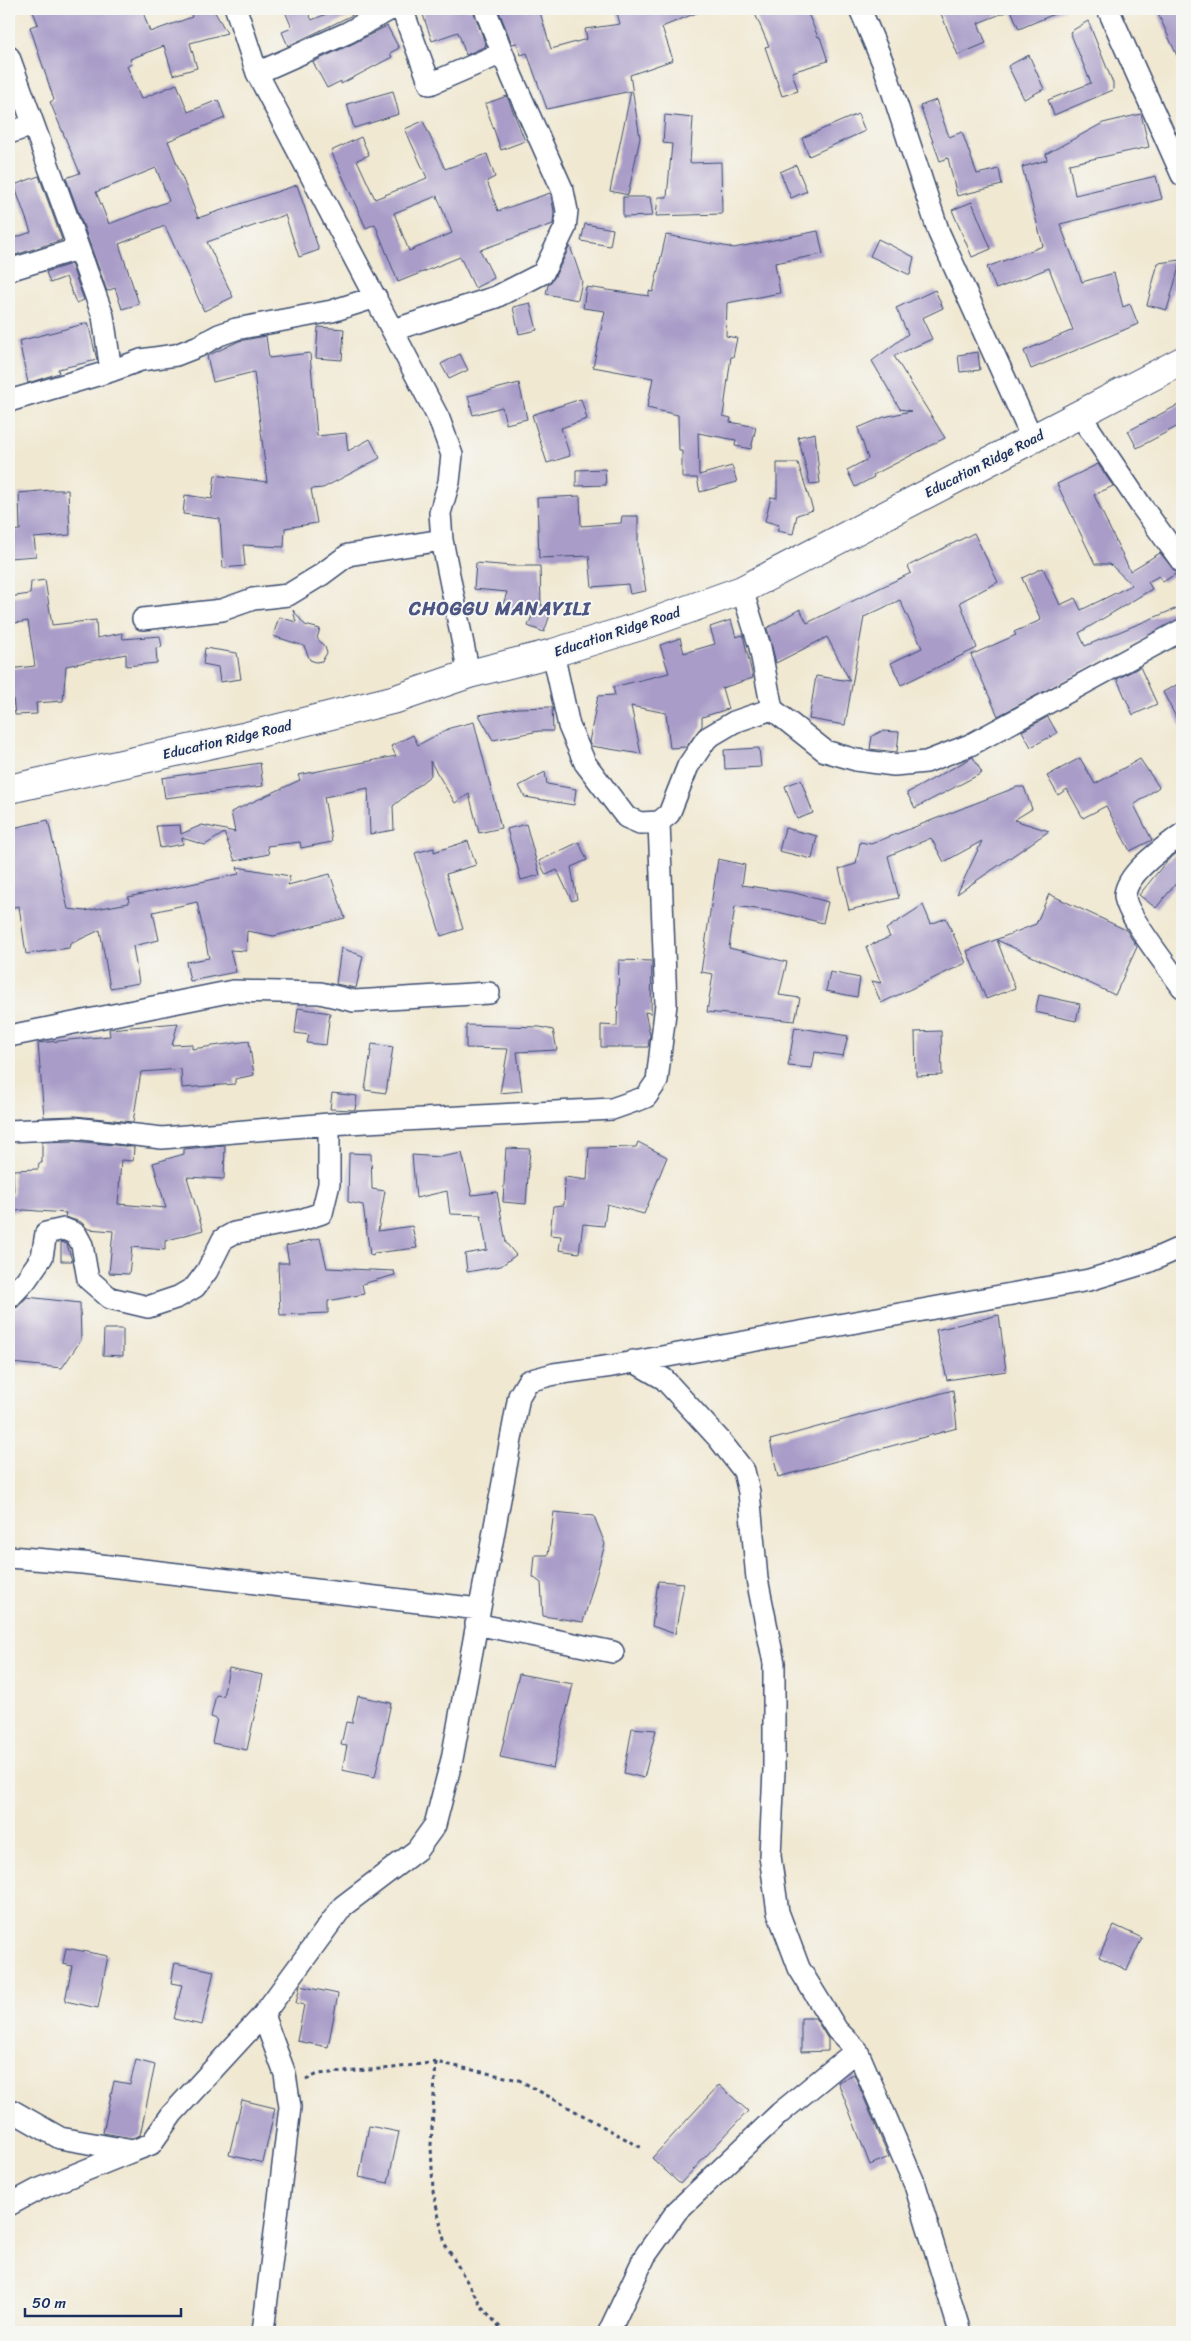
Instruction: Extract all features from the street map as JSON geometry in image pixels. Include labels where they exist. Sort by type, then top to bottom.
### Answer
[{"type":"main road","name":"Education Ridge Road","points":[[9,789],[243,737],[396,699],[469,674],[553,653],[648,624],[742,590],[1182,361]]},
{"type":"street","points":[[236,9],[258,73],[439,419],[452,455],[449,482],[440,513],[442,540],[469,674]]},
{"type":"street","points":[[258,73],[347,33],[391,9]]},
{"type":"street","points":[[402,9],[430,84],[502,53]]},
{"type":"street","points":[[393,330],[496,297],[543,274],[565,228],[567,211],[563,191],[502,53],[485,9]]},
{"type":"street","points":[[860,9],[883,63],[939,234],[1032,438]]},
{"type":"street","points":[[1108,9],[1182,175]]},
{"type":"street","points":[[9,57],[77,249],[103,316],[110,371]]},
{"type":"street","points":[[9,133],[32,125]]},
{"type":"street","points":[[9,270],[77,249]]},
{"type":"street","points":[[9,401],[141,360],[176,355],[199,346],[218,335],[332,312],[376,297]]},
{"type":"street","points":[[1080,415],[1126,486],[1182,562]]},
{"type":"street","points":[[143,619],[222,610],[253,598],[288,595],[321,575],[348,555],[442,540]]},
{"type":"street","points":[[742,590],[760,647],[772,709],[825,751],[856,760],[894,765],[926,762],[970,745],[1182,630]]},
{"type":"street","points":[[553,653],[569,726],[585,763],[626,817],[640,823],[658,822],[668,814],[688,766],[707,738],[734,722],[772,709]]},
{"type":"street","points":[[9,1131],[74,1128],[162,1138],[329,1124],[612,1109],[646,1097],[657,1082],[666,1004],[658,822]]},
{"type":"street","points":[[1182,834],[1151,857],[1130,883],[1125,896],[1130,911],[1182,987]]},
{"type":"street","points":[[9,1036],[233,991],[320,993],[354,1001],[489,993]]},
{"type":"street","points":[[9,1298],[26,1280],[42,1256],[46,1233],[64,1229],[76,1234],[82,1244],[88,1279],[110,1298],[148,1307],[178,1297],[195,1287],[207,1271],[223,1239],[234,1234],[301,1220],[322,1212],[329,1184],[329,1124]]},
{"type":"street","points":[[9,2205],[37,2190],[152,2144],[172,2114],[263,2015],[343,1906],[418,1850],[435,1825],[452,1759],[520,1396],[528,1381],[554,1374],[1089,1280],[1148,1262],[1182,1247]]},
{"type":"street","points":[[634,1361],[664,1379],[719,1439],[744,1471],[749,1492],[757,1579],[774,1663],[774,1770],[770,1856],[778,1912],[799,1968],[837,2030],[857,2050],[915,2185],[960,2332]]},
{"type":"street","points":[[9,1557],[83,1563],[478,1616],[613,1652]]},
{"type":"street","points":[[263,2015],[285,2074],[290,2107],[263,2332]]},
{"type":"street","points":[[609,2332],[645,2256],[676,2211],[780,2113],[857,2050]]},
{"type":"street","points":[[9,2109],[60,2138],[134,2151]]},
{"type":"path","points":[[436,2062],[431,2144],[432,2191],[445,2244],[482,2307],[504,2332]]},
{"type":"path","points":[[287,2090],[318,2074],[393,2068],[436,2062],[519,2080],[642,2148]]},
{"type":"building","points":[[32,9],[142,9],[150,32],[192,17],[190,12],[213,9],[227,33],[190,43],[197,68],[173,75],[164,46],[130,59],[132,64],[127,66],[141,99],[177,84],[188,112],[218,100],[225,118],[168,141],[198,218],[297,185],[319,250],[299,257],[285,215],[207,242],[233,297],[204,311],[165,226],[119,244],[139,304],[122,309],[115,288],[107,291],[66,178],[80,173],[50,102],[54,100],[30,27],[38,24]],"holes":[[[156,168],[169,201],[109,224],[96,192]]]},
{"type":"building","points":[[284,9],[306,9],[312,20],[338,9],[365,9],[288,46],[282,32],[292,28]]},
{"type":"building","points":[[421,9],[473,9],[486,46],[466,55],[458,32],[432,41]]},
{"type":"building","points":[[498,9],[539,9],[551,49],[587,39],[585,29],[620,24],[616,9],[706,9],[662,27],[673,60],[630,75],[640,138],[628,195],[610,191],[631,91],[547,109],[527,53],[521,55],[517,43],[512,44]]},
{"type":"building","points":[[753,9],[806,9],[818,37],[820,37],[828,61],[792,72],[798,91],[782,96],[765,47],[769,46]]},
{"type":"building","points":[[939,9],[1066,9],[1019,29],[1011,10],[978,23],[986,43],[958,55]]},
{"type":"building","points":[[1156,9],[1178,9],[1182,18],[1182,67]]},
{"type":"building","points":[[1088,21],[1113,83],[1113,90],[1054,115],[1048,100],[1091,83],[1070,32]]},
{"type":"building","points":[[387,26],[399,48],[390,53],[392,57],[341,84],[341,81],[327,88],[313,62]]},
{"type":"building","points":[[1029,55],[1044,89],[1024,99],[1008,66]]},
{"type":"building","points":[[393,91],[399,114],[354,128],[347,104]]},
{"type":"building","points":[[507,96],[525,141],[501,150],[485,104]]},
{"type":"building","points":[[936,100],[949,137],[962,132],[977,174],[999,169],[1002,185],[957,196],[948,158],[940,161],[920,106]]},
{"type":"building","points":[[858,114],[865,131],[809,156],[802,138]]},
{"type":"building","points":[[1141,114],[1149,147],[1069,164],[1075,195],[1156,176],[1162,199],[1060,224],[1082,282],[1114,273],[1123,307],[1130,304],[1138,324],[1031,369],[1024,351],[1073,330],[1049,268],[996,289],[987,267],[1043,246],[1022,167],[1047,160],[1046,154],[1103,123]]},
{"type":"building","points":[[665,115],[693,118],[690,163],[721,162],[722,214],[656,216],[658,197],[667,197],[672,144],[663,143]]},
{"type":"building","points":[[423,121],[445,169],[487,154],[495,177],[487,181],[498,211],[550,193],[554,212],[553,224],[480,250],[494,278],[475,288],[460,257],[398,282],[375,224],[366,228],[331,151],[361,137],[369,155],[357,160],[375,199],[427,178],[405,129]],"holes":[[[437,196],[452,233],[409,251],[394,213]]]},
{"type":"building","points":[[796,165],[807,191],[791,198],[780,172]]},
{"type":"building","points":[[39,176],[62,240],[9,257],[9,240],[31,232],[14,185]]},
{"type":"building","points":[[623,197],[650,197],[653,216],[623,217]]},
{"type":"building","points":[[972,202],[991,249],[972,257],[952,210]]},
{"type":"building","points":[[585,224],[613,229],[610,246],[581,241]]},
{"type":"building","points":[[818,231],[823,254],[775,263],[780,293],[727,303],[726,336],[737,338],[733,357],[731,357],[723,416],[731,418],[730,422],[756,427],[751,449],[735,446],[736,440],[698,433],[699,475],[732,466],[737,482],[700,492],[697,478],[682,478],[682,451],[679,451],[678,415],[647,408],[653,378],[593,367],[605,311],[583,308],[586,287],[649,296],[649,291],[653,292],[666,235],[734,248]]},
{"type":"building","points":[[878,239],[914,257],[910,275],[870,256]]},
{"type":"building","points":[[570,246],[582,281],[578,300],[546,294],[548,285],[554,278]]},
{"type":"building","points":[[1181,260],[1167,310],[1147,305],[1158,263]]},
{"type":"building","points":[[71,264],[84,300],[76,303],[66,277],[50,283],[46,272]]},
{"type":"building","points":[[935,290],[943,308],[922,318],[932,339],[894,356],[945,438],[873,475],[874,477],[855,487],[847,470],[868,459],[858,428],[884,417],[911,411],[900,409],[872,361],[908,334],[896,308]]},
{"type":"building","points":[[530,303],[537,330],[519,334],[513,307]]},
{"type":"building","points":[[88,323],[97,360],[58,369],[59,373],[28,383],[19,341]]},
{"type":"building","points":[[318,327],[344,329],[342,360],[316,358]]},
{"type":"building","points":[[266,336],[269,358],[310,353],[317,436],[346,433],[348,451],[370,439],[380,458],[323,488],[311,489],[317,523],[285,528],[284,547],[243,545],[245,566],[223,568],[220,519],[183,514],[185,495],[212,499],[215,475],[267,482],[254,372],[213,382],[207,356],[239,341]]},
{"type":"building","points":[[978,352],[980,370],[960,372],[958,355]]},
{"type":"building","points":[[460,354],[468,370],[449,379],[441,364]]},
{"type":"building","points":[[519,383],[527,419],[506,424],[502,407],[473,415],[468,396]]},
{"type":"building","points":[[581,399],[587,419],[561,428],[570,456],[547,463],[532,415]]},
{"type":"building","points":[[1182,403],[1182,424],[1137,448],[1128,431]]},
{"type":"building","points":[[815,433],[820,483],[810,484],[798,437]]},
{"type":"building","points":[[777,463],[798,463],[813,510],[797,515],[793,534],[777,531],[779,525],[765,521],[771,497],[777,498]]},
{"type":"building","points":[[1098,464],[1113,486],[1094,495],[1130,571],[1160,553],[1177,573],[1163,582],[1159,576],[1148,582],[1152,589],[1079,633],[1085,646],[1182,606],[1182,618],[998,716],[971,655],[1016,635],[1014,632],[1041,620],[1022,578],[1043,568],[1060,605],[1075,598],[1081,610],[1132,585],[1110,564],[1095,564],[1057,484]]},
{"type":"building","points":[[605,469],[606,485],[576,486],[576,470]]},
{"type":"building","points":[[68,490],[70,535],[34,538],[36,556],[9,558],[9,531],[20,530],[19,493]]},
{"type":"building","points":[[580,496],[581,526],[621,523],[622,516],[638,516],[638,548],[646,591],[630,594],[628,584],[592,587],[589,556],[539,558],[537,498]]},
{"type":"building","points":[[974,533],[998,582],[960,602],[977,648],[901,685],[891,663],[922,648],[900,600],[864,617],[845,725],[809,719],[816,676],[850,681],[827,637],[776,663],[767,628],[800,609],[807,623],[911,573],[908,566]]},
{"type":"building","points":[[476,563],[540,566],[541,605],[552,609],[544,632],[528,626],[532,616],[502,608],[507,592],[474,589]]},
{"type":"building","points":[[45,580],[52,625],[96,620],[97,638],[122,633],[123,639],[160,636],[162,647],[156,648],[157,663],[126,666],[126,654],[66,666],[63,701],[36,703],[37,714],[15,715],[12,690],[9,690],[9,669],[35,666],[28,621],[9,624],[9,597],[30,594],[31,582]]},
{"type":"building","points":[[293,610],[305,625],[320,629],[317,638],[325,647],[327,653],[322,661],[310,660],[304,646],[273,636],[279,617],[296,622]]},
{"type":"building","points":[[731,620],[736,637],[743,635],[753,678],[722,688],[728,709],[702,717],[702,726],[686,747],[670,748],[666,713],[631,706],[641,754],[591,746],[589,742],[598,696],[615,695],[613,687],[669,673],[660,645],[680,638],[684,653],[715,644],[710,627]]},
{"type":"building","points":[[205,648],[237,653],[241,679],[220,682],[218,667],[203,664]]},
{"type":"building","points":[[1140,667],[1157,704],[1133,715],[1117,679]]},
{"type":"building","points":[[1182,682],[1182,729],[1163,692]]},
{"type":"building","points":[[552,707],[553,731],[539,731],[493,740],[479,715],[518,708]]},
{"type":"building","points":[[1048,717],[1057,733],[1031,747],[1022,731]]},
{"type":"building","points":[[474,722],[501,828],[479,833],[469,794],[455,803],[430,761],[431,775],[393,806],[394,830],[370,834],[368,788],[324,797],[332,842],[301,848],[300,842],[267,846],[269,854],[235,861],[224,833],[205,845],[182,838],[183,844],[160,848],[156,826],[180,825],[181,834],[202,825],[235,832],[231,812],[300,780],[298,775],[396,756],[391,746],[413,735],[418,745],[450,728]]},
{"type":"building","points":[[882,731],[899,732],[897,752],[870,749],[872,736]]},
{"type":"building","points":[[759,748],[761,767],[725,769],[724,750]]},
{"type":"building","points":[[973,757],[982,773],[915,808],[907,793]]},
{"type":"building","points":[[1080,758],[1095,784],[1140,759],[1159,787],[1134,805],[1152,840],[1130,851],[1106,806],[1083,818],[1067,789],[1058,795],[1047,776]]},
{"type":"building","points":[[260,763],[263,786],[165,798],[162,778]]},
{"type":"building","points":[[545,772],[547,784],[576,789],[574,805],[525,797],[519,786]]},
{"type":"building","points":[[801,780],[813,813],[797,819],[785,786]]},
{"type":"building","points":[[1017,787],[1024,787],[1032,809],[1014,820],[1049,831],[957,894],[982,841],[944,862],[931,838],[888,856],[899,898],[849,910],[839,869],[856,864],[860,842],[871,844]]},
{"type":"building","points":[[48,820],[68,909],[85,911],[129,903],[128,897],[239,874],[237,867],[290,876],[288,885],[330,874],[345,918],[274,936],[247,931],[246,951],[230,950],[236,972],[190,981],[186,962],[209,958],[197,902],[153,912],[159,940],[133,946],[139,983],[110,988],[100,930],[70,944],[69,948],[26,954],[19,906],[9,908],[9,829]]},
{"type":"building","points":[[526,824],[540,875],[521,880],[507,829]]},
{"type":"building","points":[[785,828],[817,836],[812,859],[779,851]]},
{"type":"building","points":[[468,841],[476,865],[446,874],[463,929],[441,936],[415,853],[434,848],[434,852]]},
{"type":"building","points":[[579,842],[587,860],[571,867],[577,899],[572,901],[557,870],[546,875],[539,861]]},
{"type":"building","points":[[1182,849],[1182,876],[1156,908],[1139,895],[1166,862]]},
{"type":"building","points":[[718,859],[745,865],[742,885],[795,893],[828,902],[823,923],[778,912],[735,906],[729,948],[787,962],[779,995],[800,998],[795,1021],[707,1012],[713,974],[701,972]]},
{"type":"building","points":[[1049,894],[1126,930],[1137,947],[1115,995],[997,940],[1015,988],[986,999],[967,951],[1036,924]]},
{"type":"building","points":[[923,905],[931,924],[946,918],[966,963],[881,1003],[872,981],[881,983],[866,947],[890,937],[886,929]]},
{"type":"building","points":[[341,948],[363,956],[356,988],[336,984]]},
{"type":"building","points":[[619,960],[652,961],[651,1013],[645,1012],[650,1035],[648,1047],[601,1047],[601,1025],[617,1026]]},
{"type":"building","points":[[830,972],[860,978],[857,997],[826,991]]},
{"type":"building","points":[[1039,995],[1080,1004],[1076,1021],[1035,1012]]},
{"type":"building","points":[[298,1008],[330,1013],[326,1045],[307,1043],[309,1035],[295,1033]]},
{"type":"building","points":[[178,1023],[172,1045],[192,1044],[192,1049],[249,1041],[254,1075],[235,1079],[235,1084],[182,1088],[181,1069],[141,1072],[133,1122],[75,1116],[44,1117],[38,1043],[110,1036],[109,1029]]},
{"type":"building","points":[[466,1025],[540,1027],[553,1030],[557,1050],[517,1052],[522,1091],[500,1093],[508,1049],[466,1048]]},
{"type":"building","points":[[795,1027],[848,1036],[843,1056],[815,1052],[812,1068],[788,1066]]},
{"type":"building","points":[[941,1031],[942,1075],[916,1076],[915,1032]]},
{"type":"building","points":[[372,1044],[393,1047],[386,1093],[365,1090]]},
{"type":"building","points":[[332,1093],[357,1096],[355,1110],[330,1109]]},
{"type":"building","points":[[74,1141],[134,1147],[133,1161],[121,1160],[118,1204],[166,1208],[153,1163],[184,1154],[184,1149],[225,1145],[224,1179],[187,1177],[203,1230],[165,1241],[165,1250],[132,1247],[129,1274],[109,1273],[113,1231],[88,1229],[81,1222],[65,1217],[66,1213],[24,1210],[9,1212],[9,1196],[14,1195],[13,1170],[38,1169],[39,1163],[42,1163],[42,1142]]},
{"type":"building","points":[[638,1142],[667,1157],[644,1214],[607,1204],[604,1226],[583,1224],[579,1253],[559,1250],[561,1236],[550,1235],[553,1206],[564,1205],[565,1177],[587,1180],[589,1148],[636,1147]]},
{"type":"building","points":[[506,1148],[530,1149],[526,1204],[503,1202]]},
{"type":"building","points":[[349,1153],[371,1154],[372,1189],[385,1191],[378,1231],[412,1226],[417,1248],[370,1255],[363,1205],[348,1202]]},
{"type":"building","points":[[462,1153],[472,1195],[497,1192],[506,1243],[516,1255],[501,1266],[467,1272],[465,1254],[487,1250],[481,1215],[450,1214],[447,1191],[416,1198],[412,1155],[440,1157]]},
{"type":"building","points":[[320,1238],[327,1268],[394,1271],[395,1275],[362,1284],[364,1294],[328,1301],[328,1313],[280,1315],[278,1263],[289,1263],[286,1246]]},
{"type":"building","points":[[61,1242],[67,1244],[72,1261],[61,1261]]},
{"type":"building","points":[[27,1297],[80,1303],[81,1340],[62,1368],[11,1363],[11,1351],[9,1351],[9,1310],[18,1307]]},
{"type":"building","points":[[999,1315],[1006,1371],[947,1380],[936,1330]]},
{"type":"building","points":[[104,1329],[123,1329],[123,1356],[103,1355]]},
{"type":"building","points":[[953,1390],[957,1428],[778,1477],[770,1440]]},
{"type":"building","points":[[554,1512],[594,1516],[605,1544],[583,1622],[543,1616],[541,1583],[533,1577],[535,1555],[548,1555]]},
{"type":"building","points":[[658,1581],[684,1583],[675,1634],[652,1626]]},
{"type":"building","points":[[229,1668],[263,1675],[247,1750],[212,1743],[217,1719],[211,1717],[216,1695],[223,1696]]},
{"type":"building","points":[[519,1674],[573,1684],[553,1768],[500,1757]]},
{"type":"building","points":[[358,1696],[391,1703],[375,1777],[342,1770],[347,1746],[341,1745],[346,1722],[352,1723]]},
{"type":"building","points":[[632,1728],[656,1730],[644,1778],[624,1773]]},
{"type":"building","points":[[1114,1925],[1142,1938],[1127,1970],[1099,1957]]},
{"type":"building","points":[[66,1948],[108,1956],[98,2008],[65,2001],[72,1966],[63,1964]]},
{"type":"building","points":[[175,1963],[214,1971],[202,2025],[174,2019],[182,1985],[171,1983]]},
{"type":"building","points":[[300,1986],[338,1994],[328,2047],[297,2041],[304,2005],[296,2003]]},
{"type":"building","points":[[801,2018],[815,2018],[828,2039],[828,2051],[801,2052]]},
{"type":"building","points":[[136,2060],[155,2065],[140,2135],[132,2138],[103,2133],[114,2081],[130,2084]]},
{"type":"building","points":[[854,2074],[889,2157],[870,2165],[838,2082]]},
{"type":"building","points":[[719,2085],[748,2111],[680,2184],[652,2158]]},
{"type":"building","points":[[242,2100],[275,2108],[263,2163],[229,2155]]},
{"type":"building","points":[[369,2126],[399,2132],[388,2183],[359,2177]]},
{"type":"district","name":"CHOGGU MANAYILI","points":[[500,608]]}]
